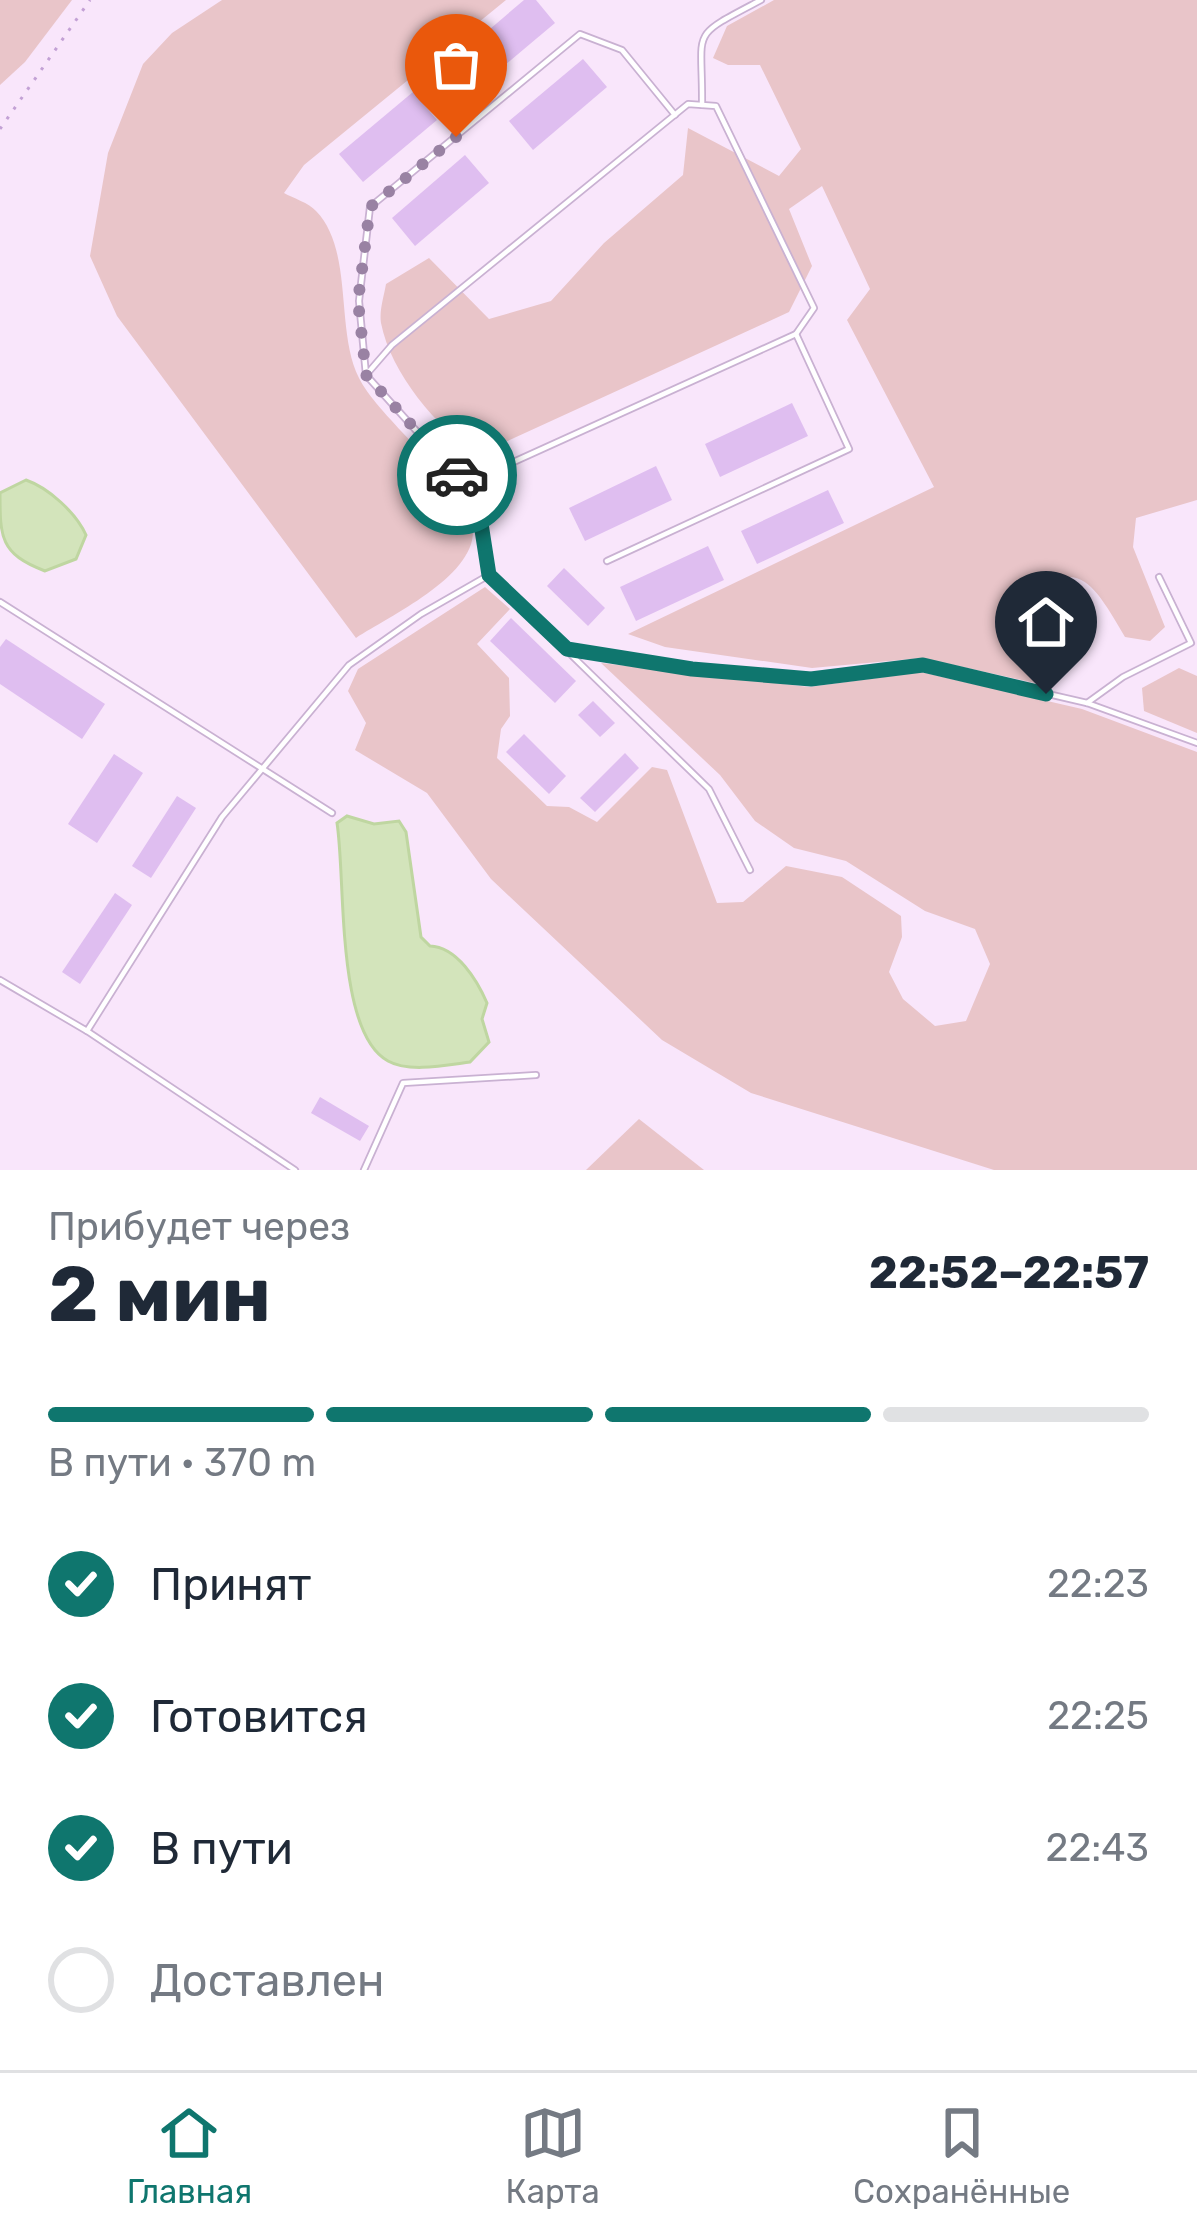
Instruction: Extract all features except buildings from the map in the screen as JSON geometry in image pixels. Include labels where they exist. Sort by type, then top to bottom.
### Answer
[{"type":"lane","points":[[702,105],[698,47],[709,27],[761,0]]},
{"type":"lane","points":[[674,115],[622,50],[580,34],[370,207],[358,301],[366,375],[477,498],[489,575],[710,789],[749,870]]},
{"type":"lane","points":[[366,375],[392,345],[688,104],[716,106],[814,308],[796,334],[465,484]]},
{"type":"lane","points":[[607,561],[849,449],[796,334]]},
{"type":"lane","points":[[87,1031],[222,817],[259,767],[349,665],[421,614],[489,575]]},
{"type":"lane","points":[[1087,704],[1123,677],[1191,644],[1159,577]]},
{"type":"lane","points":[[0,602],[332,814]]},
{"type":"lane","points":[[567,649],[692,669],[811,679],[923,665],[1087,704],[1197,743]]},
{"type":"lane","points":[[0,980],[87,1031],[296,1170]]},
{"type":"lane","points":[[364,1170],[403,1083],[536,1075]]},
{"type":"path","points":[[0,129],[90,0]]},
{"type":"shaded area","points":[[0,0],[72,0],[25,62],[0,85]]},
{"type":"shaded area","points":[[222,0],[506,0],[304,165],[284,193],[313,208],[328,227],[359,378],[458,496],[473,531],[470,548],[445,579],[356,638],[117,316],[90,256],[108,153],[143,64],[172,33]]},
{"type":"shaded area","points":[[774,0],[1197,0],[1197,500],[1136,518],[1133,547],[1165,627],[1150,641],[1125,637],[1093,589],[1071,577],[1057,579],[1022,606],[1026,630],[1018,659],[1053,687],[922,658],[812,668],[665,647],[628,634],[934,487],[847,320],[870,289],[822,186],[789,209],[812,266],[789,312],[477,455],[447,430],[405,380],[386,342],[382,304],[386,284],[429,258],[489,319],[551,301],[604,243],[683,175],[688,128],[779,176],[801,149],[760,65],[728,65],[713,58],[727,26]]},
{"type":"shaded area","points":[[26,480],[52,495],[81,527],[86,535],[76,559],[45,571],[11,550],[2,533],[0,493]]},
{"type":"shaded area","points":[[485,587],[510,609],[477,644],[509,678],[510,716],[501,729],[497,758],[547,806],[569,807],[597,822],[652,767],[667,770],[717,903],[743,902],[786,866],[842,877],[901,916],[902,937],[889,972],[903,999],[935,1026],[966,1021],[990,964],[975,929],[925,911],[846,861],[794,848],[755,821],[720,775],[601,663],[809,687],[921,672],[1082,709],[1197,752],[1197,1170],[994,1170],[751,1093],[662,1040],[491,879],[427,793],[355,750],[366,723],[348,691],[358,669]]},
{"type":"shaded area","points":[[1179,668],[1197,676],[1197,733],[1144,711],[1142,688]]},
{"type":"shaded area","points":[[347,816],[374,824],[399,821],[406,832],[421,937],[457,958],[487,1003],[482,1019],[489,1042],[470,1062],[406,1067],[388,1061],[371,1045],[359,1019],[346,952],[337,823]]},
{"type":"shaded area","points":[[639,1119],[704,1170],[586,1170]]},
{"type":"way so far","points":[[456,137],[370,207],[358,301],[366,375],[457,475]]},
{"type":"route","points":[[457,475],[477,498],[489,575],[567,649],[692,669],[811,679],[923,665],[1046,694]]}]
